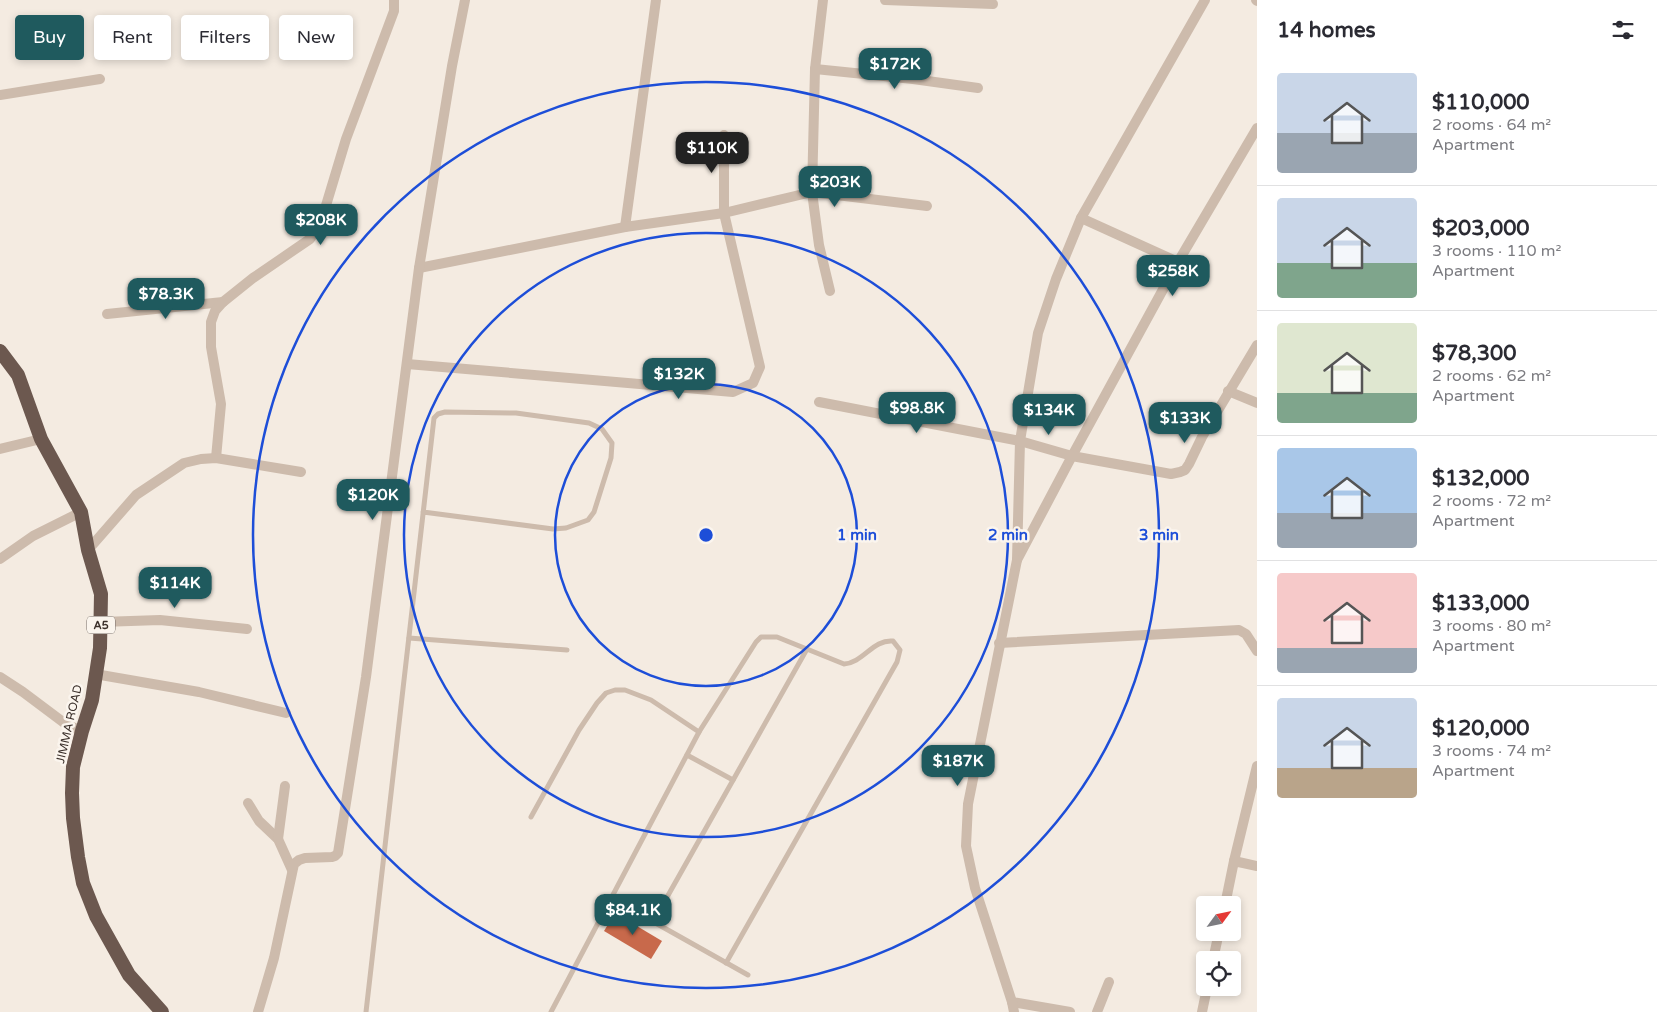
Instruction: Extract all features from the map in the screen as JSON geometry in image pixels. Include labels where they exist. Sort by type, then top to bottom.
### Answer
[{"type":"highway","name":"JIMMA ROAD","points":[[0,351],[18,375],[41,439],[81,512],[88,550],[101,594],[100,648],[92,700],[82,731],[74,768],[72,793],[78,857],[83,883],[96,916],[129,975],[162,1012]]},
{"type":"street","points":[[216,458],[221,404],[211,347],[211,322],[215,311],[252,278],[310,239],[322,222],[346,139],[394,11],[394,0]]},
{"type":"street","points":[[258,1012],[274,958],[294,864],[298,860],[336,856],[338,852],[366,677],[419,268],[452,66],[465,0]]},
{"type":"street","points":[[625,228],[656,0]]},
{"type":"street","points":[[823,0],[815,69],[812,192],[819,245],[830,291]]},
{"type":"street","points":[[885,0],[993,4]]},
{"type":"street","points":[[1070,1012],[1013,1007],[975,888],[966,846],[968,804],[1017,560],[1020,442],[1038,333],[1056,279],[1081,218],[1205,0]]},
{"type":"street","points":[[815,69],[978,88]]},
{"type":"street","points":[[0,95],[100,79]]},
{"type":"street","points":[[1017,560],[1178,262],[1257,128]]},
{"type":"street","points":[[406,364],[733,392],[753,384],[760,367],[724,213],[724,136]]},
{"type":"street","points":[[419,268],[625,228],[724,213],[812,192],[927,206]]},
{"type":"street","points":[[1081,218],[1178,262]]},
{"type":"street","points":[[107,314],[223,302]]},
{"type":"street","points":[[818,402],[1020,442],[1072,456],[1171,474],[1185,470],[1228,391],[1257,345]]},
{"type":"street","points":[[1228,391],[1257,403]]},
{"type":"street","points":[[0,449],[41,439]]},
{"type":"street","points":[[88,550],[136,495],[184,463],[216,458],[302,472]]},
{"type":"street","points":[[0,559],[33,536],[81,512]]},
{"type":"street","points":[[101,622],[160,620],[247,629]]},
{"type":"street","points":[[999,643],[1239,630],[1246,634],[1257,650]]},
{"type":"street","points":[[96,674],[199,692],[286,713]]},
{"type":"street","points":[[0,677],[67,725],[82,731]]},
{"type":"street","points":[[1227,896],[1257,766]]},
{"type":"street","points":[[278,839],[285,786]]},
{"type":"street","points":[[248,803],[259,821],[278,839],[292,870]]},
{"type":"street","points":[[1234,861],[1257,866]]},
{"type":"street","points":[[1097,1012],[1109,982]]},
{"type":"street","points":[[1202,1012],[1205,996]]},
{"type":"lane","points":[[366,1012],[423,512],[434,418],[438,414],[445,412],[516,413],[589,423],[602,428],[612,442],[611,458],[594,512],[588,520],[566,528],[553,529],[423,512]]},
{"type":"lane","points":[[551,1012],[699,732],[756,642],[761,637],[777,637],[844,664],[850,664],[878,643],[893,641],[900,650],[896,662],[726,963]]},
{"type":"lane","points":[[409,638],[567,650]]},
{"type":"lane","points":[[653,922],[807,650]]},
{"type":"lane","points":[[531,816],[579,730],[606,693],[615,690],[625,690],[651,700],[699,732]]},
{"type":"lane","points":[[687,755],[733,780]]},
{"type":"lane","points":[[611,898],[748,975]]},
{"type":"building","points":[[615,913],[662,941],[651,959],[604,931]]}]
